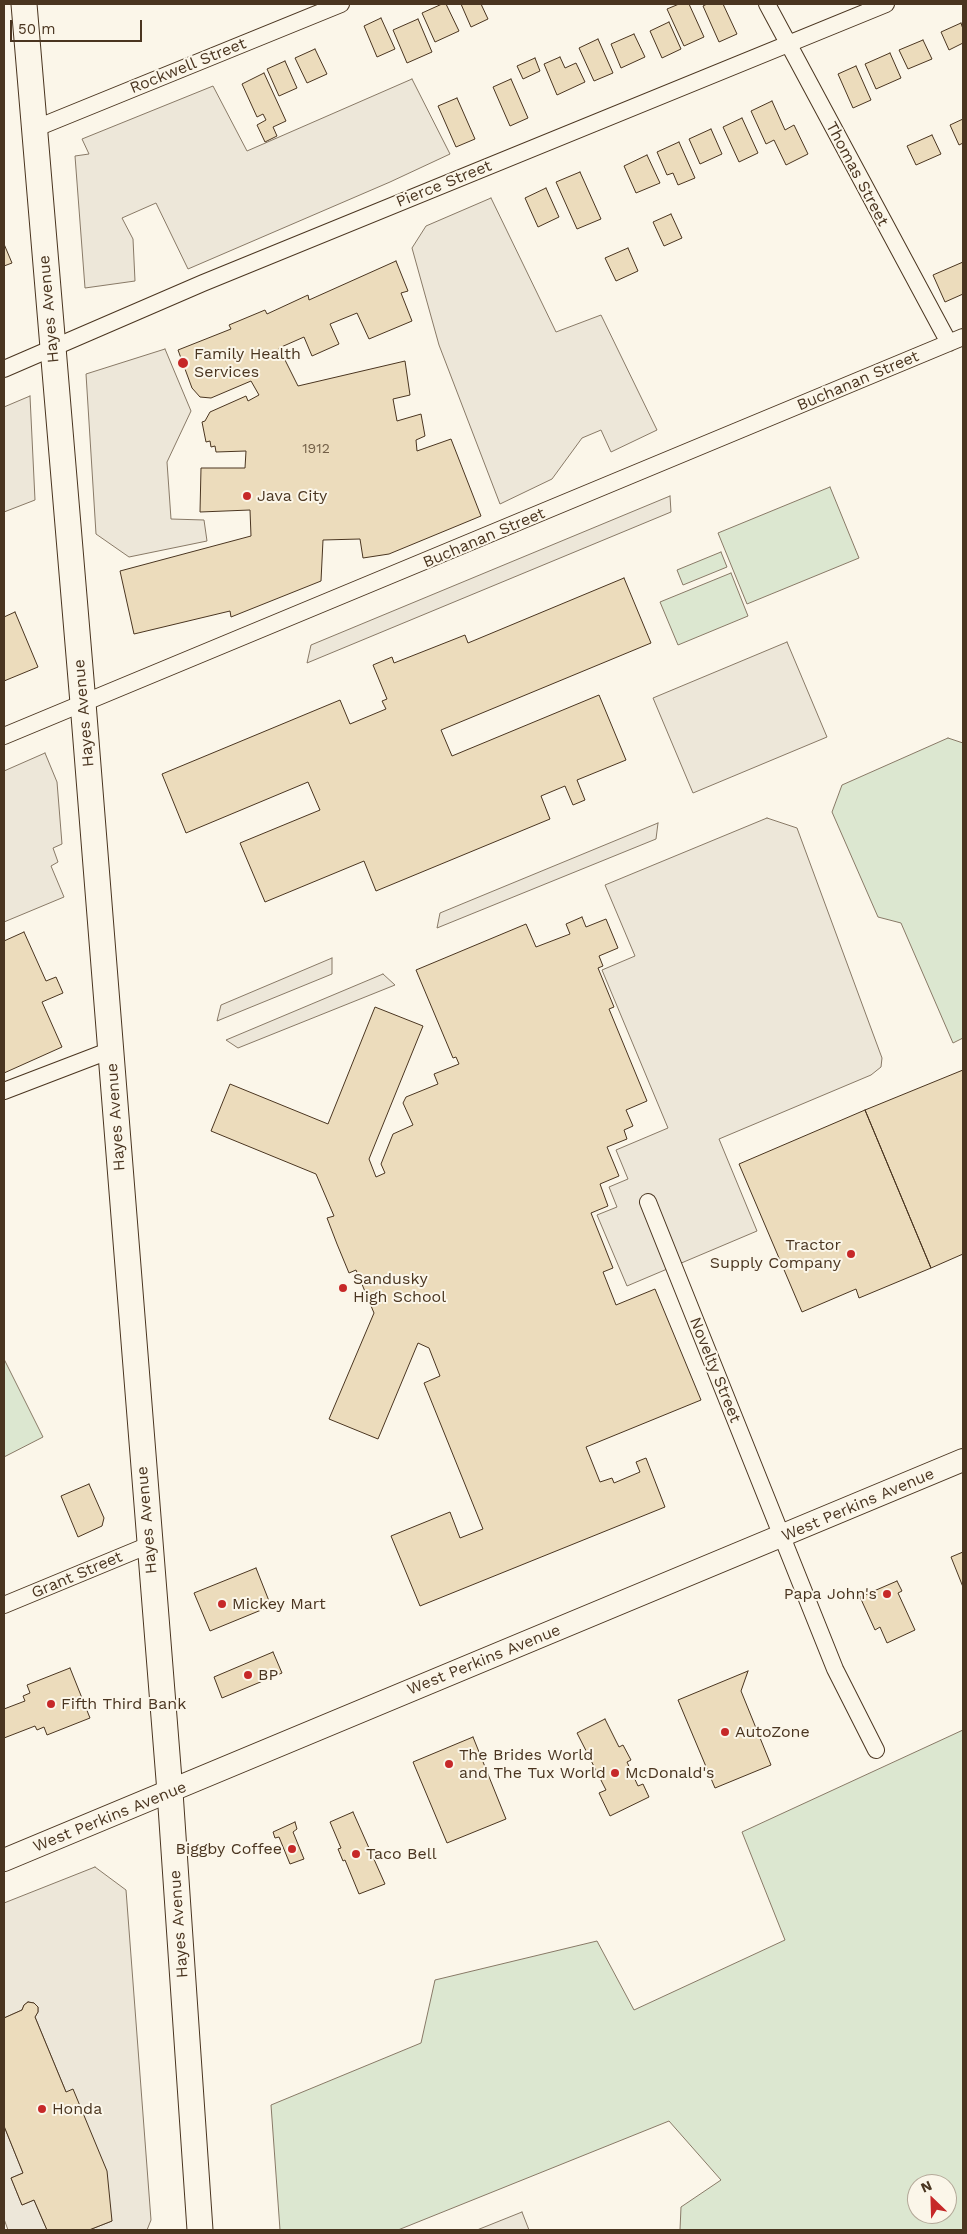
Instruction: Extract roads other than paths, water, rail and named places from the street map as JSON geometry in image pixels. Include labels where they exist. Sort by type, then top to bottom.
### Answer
[{"type":"main road","name":"Hayes Avenue","points":[[24,4],[83,703],[170,1792],[200,2230]]},
{"type":"main road","name":"West Perkins Avenue","points":[[4,1860],[963,1460]]},
{"type":"street","name":"Rockwell Street","points":[[34,129],[341,4]]},
{"type":"street","name":"Thomas Street","points":[[767,4],[956,340]]},
{"type":"street","name":"Pierce Street","points":[[4,369],[203,283],[886,4]]},
{"type":"street","name":"Buchanan Street","points":[[4,736],[956,340]]},
{"type":"street","points":[[4,1091],[111,1050]]},
{"type":"street","name":"Novelty Street","points":[[648,1202],[836,1669],[876,1750]]},
{"type":"street","name":"Grant Street","points":[[4,1605],[149,1545]]},
{"type":"place","name":"Family Health Services","points":[[183,363]]},
{"type":"place","name":"Java City","points":[[247,496]]},
{"type":"place","name":"Tractor Supply Company","points":[[851,1254]]},
{"type":"place","name":"Sandusky High School","points":[[343,1288]]},
{"type":"place","name":"Papa John's","points":[[887,1594]]},
{"type":"place","name":"Mickey Mart","points":[[222,1604]]},
{"type":"place","name":"BP","points":[[248,1675]]},
{"type":"place","name":"Fifth Third Bank","points":[[51,1704]]},
{"type":"place","name":"AutoZone","points":[[725,1732]]},
{"type":"place","name":"The Brides World and The Tux World","points":[[449,1764]]},
{"type":"place","name":"McDonald's","points":[[615,1773]]},
{"type":"place","name":"Biggby Coffee","points":[[292,1849]]},
{"type":"place","name":"Taco Bell","points":[[356,1854]]},
{"type":"place","name":"Honda","points":[[42,2109]]}]
